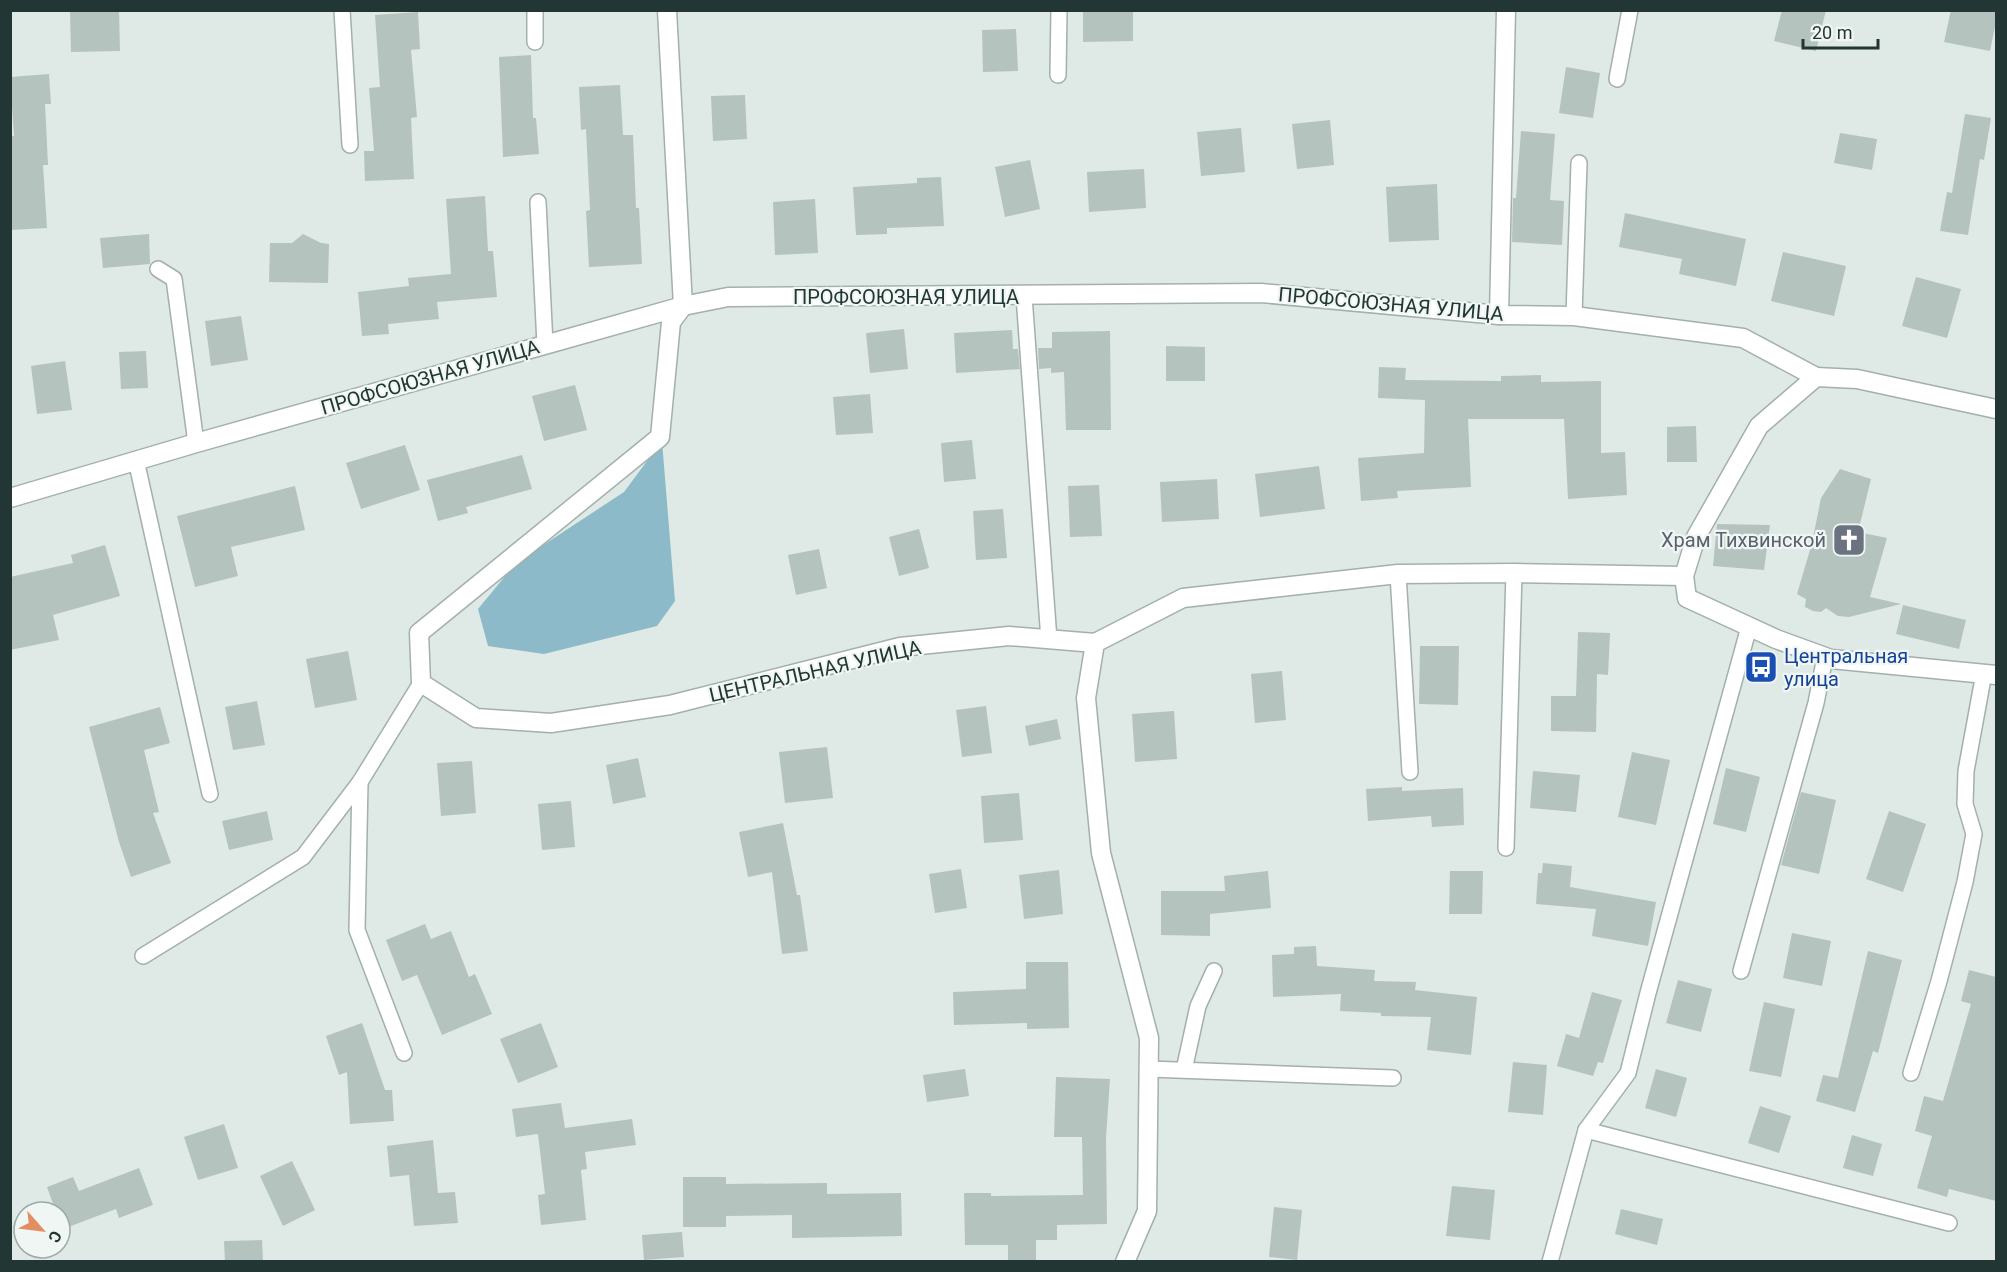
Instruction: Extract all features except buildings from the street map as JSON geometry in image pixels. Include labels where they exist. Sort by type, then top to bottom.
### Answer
[{"type":"street","points":[[422,683],[419,633],[660,437],[671,322],[683,306],[667,10]]},
{"type":"street","points":[[1499,315],[1506,10]]},
{"type":"street","name":"ПРОФСОЮЗНАЯ УЛИЦА","points":[[10,498],[136,460],[683,306],[728,297],[1261,293],[1499,315],[1574,316],[1743,338],[1816,377],[1857,379],[1996,409]]},
{"type":"street","points":[[1816,377],[1759,426],[1696,537],[1684,576],[1687,598],[1749,627],[1825,657],[1990,674]]},
{"type":"street","points":[[1125,1262],[1147,1211],[1149,1038],[1101,853],[1086,698],[1095,643],[1183,598],[1398,574],[1514,573],[1684,576]]},
{"type":"street","name":"ЦЕНТРАЛЬНАЯ УЛИЦА","points":[[422,683],[476,717],[551,723],[670,705],[900,647],[1009,636],[1095,643]]},
{"type":"lane","points":[[342,10],[350,145]]},
{"type":"lane","points":[[535,10],[535,42]]},
{"type":"lane","points":[[1058,75],[1059,10]]},
{"type":"lane","points":[[1617,79],[1630,10]]},
{"type":"lane","points":[[1574,316],[1579,163]]},
{"type":"lane","points":[[538,202],[545,345]]},
{"type":"lane","points":[[158,269],[174,279],[196,443]]},
{"type":"lane","points":[[1024,296],[1049,640]]},
{"type":"lane","points":[[136,460],[210,794]]},
{"type":"lane","points":[[1506,848],[1514,573]]},
{"type":"lane","points":[[1398,574],[1410,771]]},
{"type":"lane","points":[[1550,1262],[1586,1130],[1628,1073],[1647,993],[1749,627]]},
{"type":"lane","points":[[1741,971],[1816,703],[1825,657]]},
{"type":"lane","points":[[1911,1073],[1939,981],[1967,872],[1974,834],[1965,804],[1966,771],[1990,674]]},
{"type":"lane","points":[[143,956],[303,857],[360,782],[422,683]]},
{"type":"lane","points":[[360,782],[357,930],[404,1053]]},
{"type":"lane","points":[[1184,1070],[1198,1006],[1214,971]]},
{"type":"lane","points":[[1149,1069],[1393,1078]]},
{"type":"lane","points":[[1586,1130],[1949,1223]]},
{"type":"water","points":[[662,441],[675,601],[657,626],[544,654],[488,646],[478,609],[516,563],[624,492]]},
{"type":"place","name":"Храм Тихвинской","points":[[1849,540]]},
{"type":"place","name":"Центральная улица","points":[[1761,667]]}]
